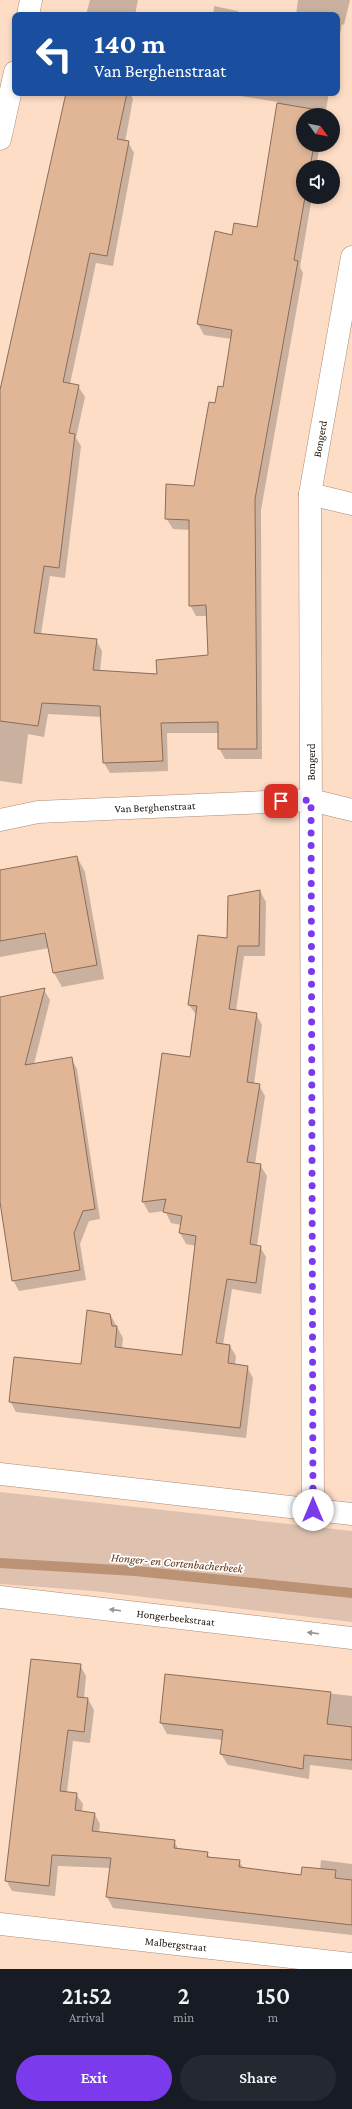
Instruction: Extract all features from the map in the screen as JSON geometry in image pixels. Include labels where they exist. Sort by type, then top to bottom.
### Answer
[{"type":"street","points":[[29,12],[31,0]]},
{"type":"street","points":[[0,138],[12,85]]},
{"type":"street","name":"Bongerd","points":[[313,1510],[310,494],[352,257]]},
{"type":"street","points":[[310,494],[352,504]]},
{"type":"street","name":"Van Berghenstraat","points":[[0,820],[38,812],[311,800],[352,810]]},
{"type":"street","points":[[0,1474],[352,1514]]},
{"type":"street","name":"Hongerbeekstraat","points":[[0,1597],[352,1638]]},
{"type":"street","name":"Malbergstraat","points":[[0,1924],[352,1964]]},
{"type":"shaded area","points":[[0,1492],[352,1531],[352,1622],[94,1591],[0,1584]]},
{"type":"building","points":[[65,96],[126,96],[117,139],[129,141],[107,256],[90,253],[63,382],[79,385],[69,433],[75,434],[59,568],[44,566],[34,633],[97,639],[93,670],[157,674],[156,660],[208,655],[206,605],[189,606],[189,520],[165,519],[166,484],[194,486],[209,402],[215,403],[218,386],[223,387],[232,330],[197,324],[215,231],[232,235],[234,223],[257,227],[277,103],[306,108],[296,108],[296,152],[313,152],[311,160],[296,160],[296,204],[304,204],[294,260],[298,261],[255,499],[257,749],[218,749],[218,722],[161,723],[163,761],[103,763],[100,706],[42,703],[38,726],[0,721],[0,390]]},
{"type":"building","points":[[77,856],[97,965],[53,973],[45,933],[0,941],[0,870]]},
{"type":"building","points":[[260,890],[259,946],[238,946],[229,1009],[257,1013],[247,1082],[260,1084],[247,1162],[261,1164],[250,1244],[261,1246],[256,1283],[227,1279],[216,1343],[230,1345],[228,1363],[248,1366],[240,1428],[9,1402],[14,1357],[81,1364],[87,1310],[110,1314],[112,1326],[117,1326],[115,1347],[182,1355],[196,1236],[179,1233],[182,1216],[163,1212],[166,1199],[142,1202],[162,1053],[190,1057],[197,1006],[188,1005],[198,935],[227,938],[228,896]]},
{"type":"building","points":[[45,988],[25,1065],[72,1057],[95,1209],[83,1211],[74,1233],[80,1270],[12,1281],[0,1202],[0,997]]},
{"type":"building","points":[[31,1659],[81,1664],[77,1697],[88,1698],[84,1732],[68,1730],[60,1791],[77,1793],[75,1810],[95,1813],[92,1831],[175,1840],[174,1848],[208,1852],[207,1857],[240,1860],[239,1867],[301,1875],[302,1867],[336,1870],[335,1878],[352,1880],[352,1925],[106,1897],[111,1858],[52,1855],[49,1886],[5,1881]]},
{"type":"building","points":[[165,1674],[331,1692],[327,1724],[352,1727],[352,1760],[304,1755],[303,1769],[220,1754],[223,1730],[160,1723]]},
{"type":"waterway","name":"Honger- en Cortenbacherbeek","points":[[0,1563],[135,1571],[352,1593]]},
{"type":"route","points":[[281,801],[311,800],[313,1510]]}]
